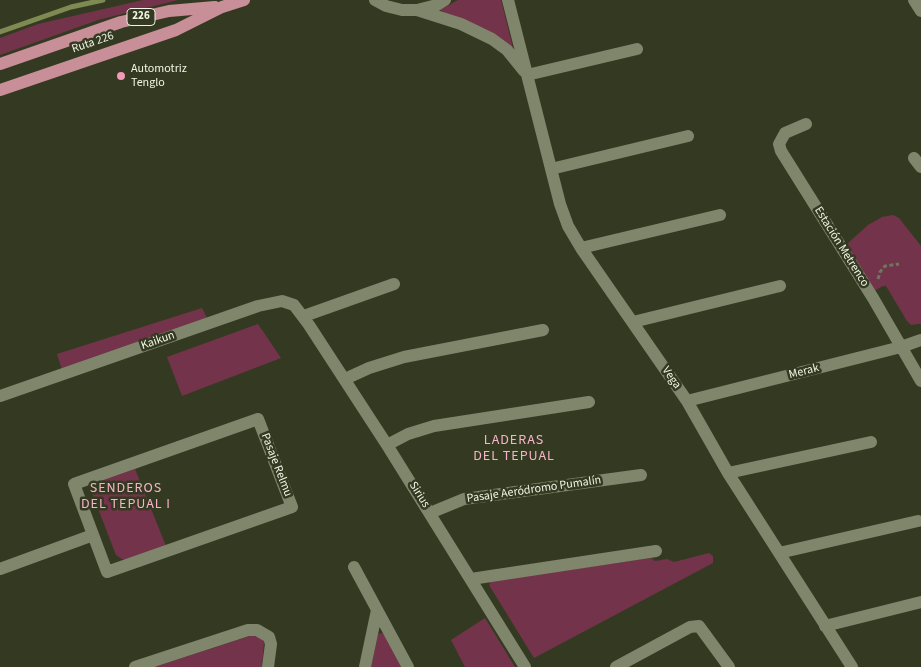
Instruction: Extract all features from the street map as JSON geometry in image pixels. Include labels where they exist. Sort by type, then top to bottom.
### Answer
[{"type":"main road","name":"Ruta 226","points":[[0,90],[176,30],[222,7],[244,0]]},
{"type":"main road","name":"Ruta 226","points":[[0,64],[121,22],[169,11],[222,7]]},
{"type":"street","points":[[375,0],[386,6],[402,10],[417,10],[437,5],[445,0]]},
{"type":"street","name":"Vega","points":[[508,0],[560,204],[568,226],[581,248],[687,401],[728,473],[852,667]]},
{"type":"street","points":[[914,0],[921,12]]},
{"type":"street","name":"Vega","points":[[417,10],[461,24],[492,39],[506,50],[527,75]]},
{"type":"street","points":[[527,75],[637,48]]},
{"type":"street","name":"Estación Metrenco","points":[[806,124],[785,133],[779,144],[781,150],[868,289],[921,381]]},
{"type":"street","points":[[551,169],[688,136]]},
{"type":"street","points":[[581,248],[720,215]]},
{"type":"street","points":[[306,320],[394,284]]},
{"type":"street","points":[[633,322],[780,286]]},
{"type":"street","name":"Kaikun","points":[[0,396],[258,306],[282,301],[294,305],[306,320]]},
{"type":"street","name":"Sirius","points":[[306,320],[430,513],[525,667]]},
{"type":"street","points":[[345,379],[369,368],[404,357],[543,330]]},
{"type":"street","name":"Merak","points":[[687,401],[901,347],[921,340]]},
{"type":"street","points":[[387,445],[408,434],[434,426],[589,402]]},
{"type":"street","name":"Pasaje Relmu","points":[[258,419],[292,507],[107,572],[93,535],[74,484],[258,419]]},
{"type":"street","points":[[728,473],[870,442]]},
{"type":"street","name":"Pasaje Aeródromo Pumalín","points":[[430,513],[464,499],[641,475]]},
{"type":"street","points":[[779,553],[918,521]]},
{"type":"street","points":[[0,569],[93,535]]},
{"type":"street","points":[[471,579],[656,551]]},
{"type":"street","points":[[354,567],[408,667]]},
{"type":"street","points":[[825,626],[921,602]]},
{"type":"street","points":[[365,667],[377,610]]},
{"type":"street","points":[[616,667],[690,627],[699,626],[729,667]]},
{"type":"street","points":[[135,667],[248,630],[257,630],[269,637],[271,644],[268,667]]},
{"type":"path","points":[[880,272],[885,266],[899,264]]},
{"type":"shaded area","points":[[143,0],[178,0],[98,20],[0,55],[0,38],[38,24]]},
{"type":"shaded area","points":[[458,0],[501,0],[514,52],[440,10]]},
{"type":"shaded area","points":[[893,215],[899,218],[921,246],[921,324],[911,325],[907,321],[886,286],[874,291],[847,244],[868,225],[882,217]]},
{"type":"shaded area","points":[[202,308],[207,318],[63,373],[57,354]]},
{"type":"shaded area","points":[[258,324],[281,358],[182,396],[167,357]]},
{"type":"shaded area","points":[[135,469],[166,546],[127,560],[116,555],[92,493],[93,487],[97,482]]},
{"type":"shaded area","points":[[709,553],[713,556],[713,563],[534,658],[489,585],[491,581],[651,558],[655,561],[667,559],[674,562]]},
{"type":"shaded area","points":[[485,618],[515,667],[465,667],[451,640]]},
{"type":"shaded area","points":[[378,634],[386,635],[402,667],[371,667]]},
{"type":"shaded area","points":[[253,635],[261,638],[264,642],[262,667],[154,667]]},
{"type":"waterway","points":[[0,32],[71,7],[103,0]]},
{"type":"place","name":"Automotriz Tenglo","points":[[121,76]]},
{"type":"district","name":"LADERAS DEL TEPUAL","points":[[514,450]]},
{"type":"district","name":"SENDEROS DEL TEPUAL I","points":[[126,498]]}]
